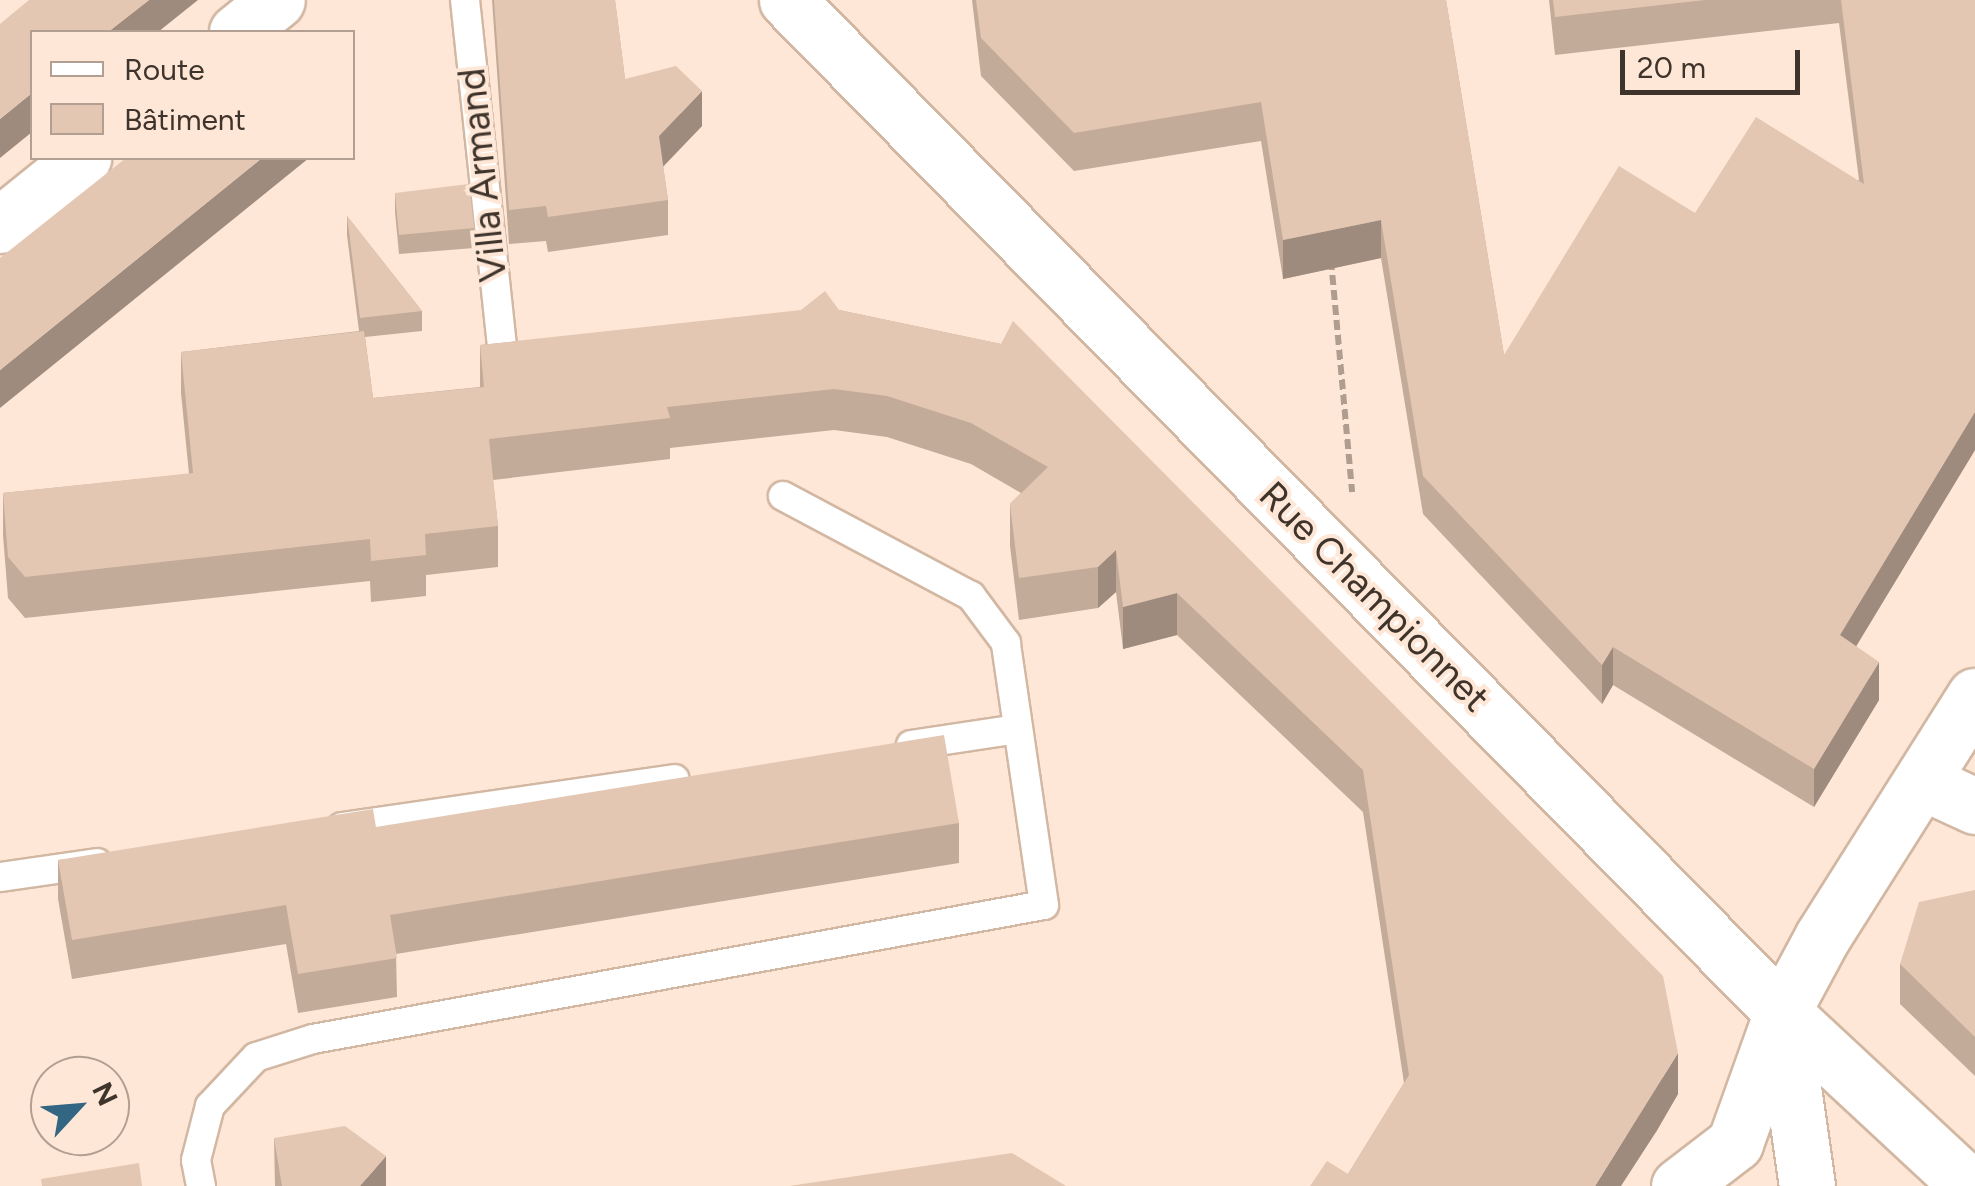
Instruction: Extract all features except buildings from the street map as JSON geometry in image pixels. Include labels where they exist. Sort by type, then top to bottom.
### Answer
[{"type":"main road","points":[[239,30],[276,0]]},
{"type":"main road","name":"Rue Championnet","points":[[787,0],[1782,1012],[1969,1186]]},
{"type":"main road","points":[[0,226],[81,160]]},
{"type":"main road","points":[[1679,1186],[1735,1144],[1782,1012],[1975,696]]},
{"type":"main road","points":[[1923,782],[1975,806]]},
{"type":"main road","points":[[1782,1012],[1807,1186]]},
{"type":"lane","name":"Villa Armand","points":[[465,0],[502,349]]},
{"type":"lane","points":[[201,1186],[197,1148],[210,1106],[256,1057],[1044,905],[1006,643],[971,596],[783,496]]},
{"type":"lane","points":[[881,749],[1018,729]]},
{"type":"lane","points":[[313,832],[705,775]]},
{"type":"lane","points":[[0,877],[137,857]]},
{"type":"path","points":[[1330,251],[1361,584]]}]
